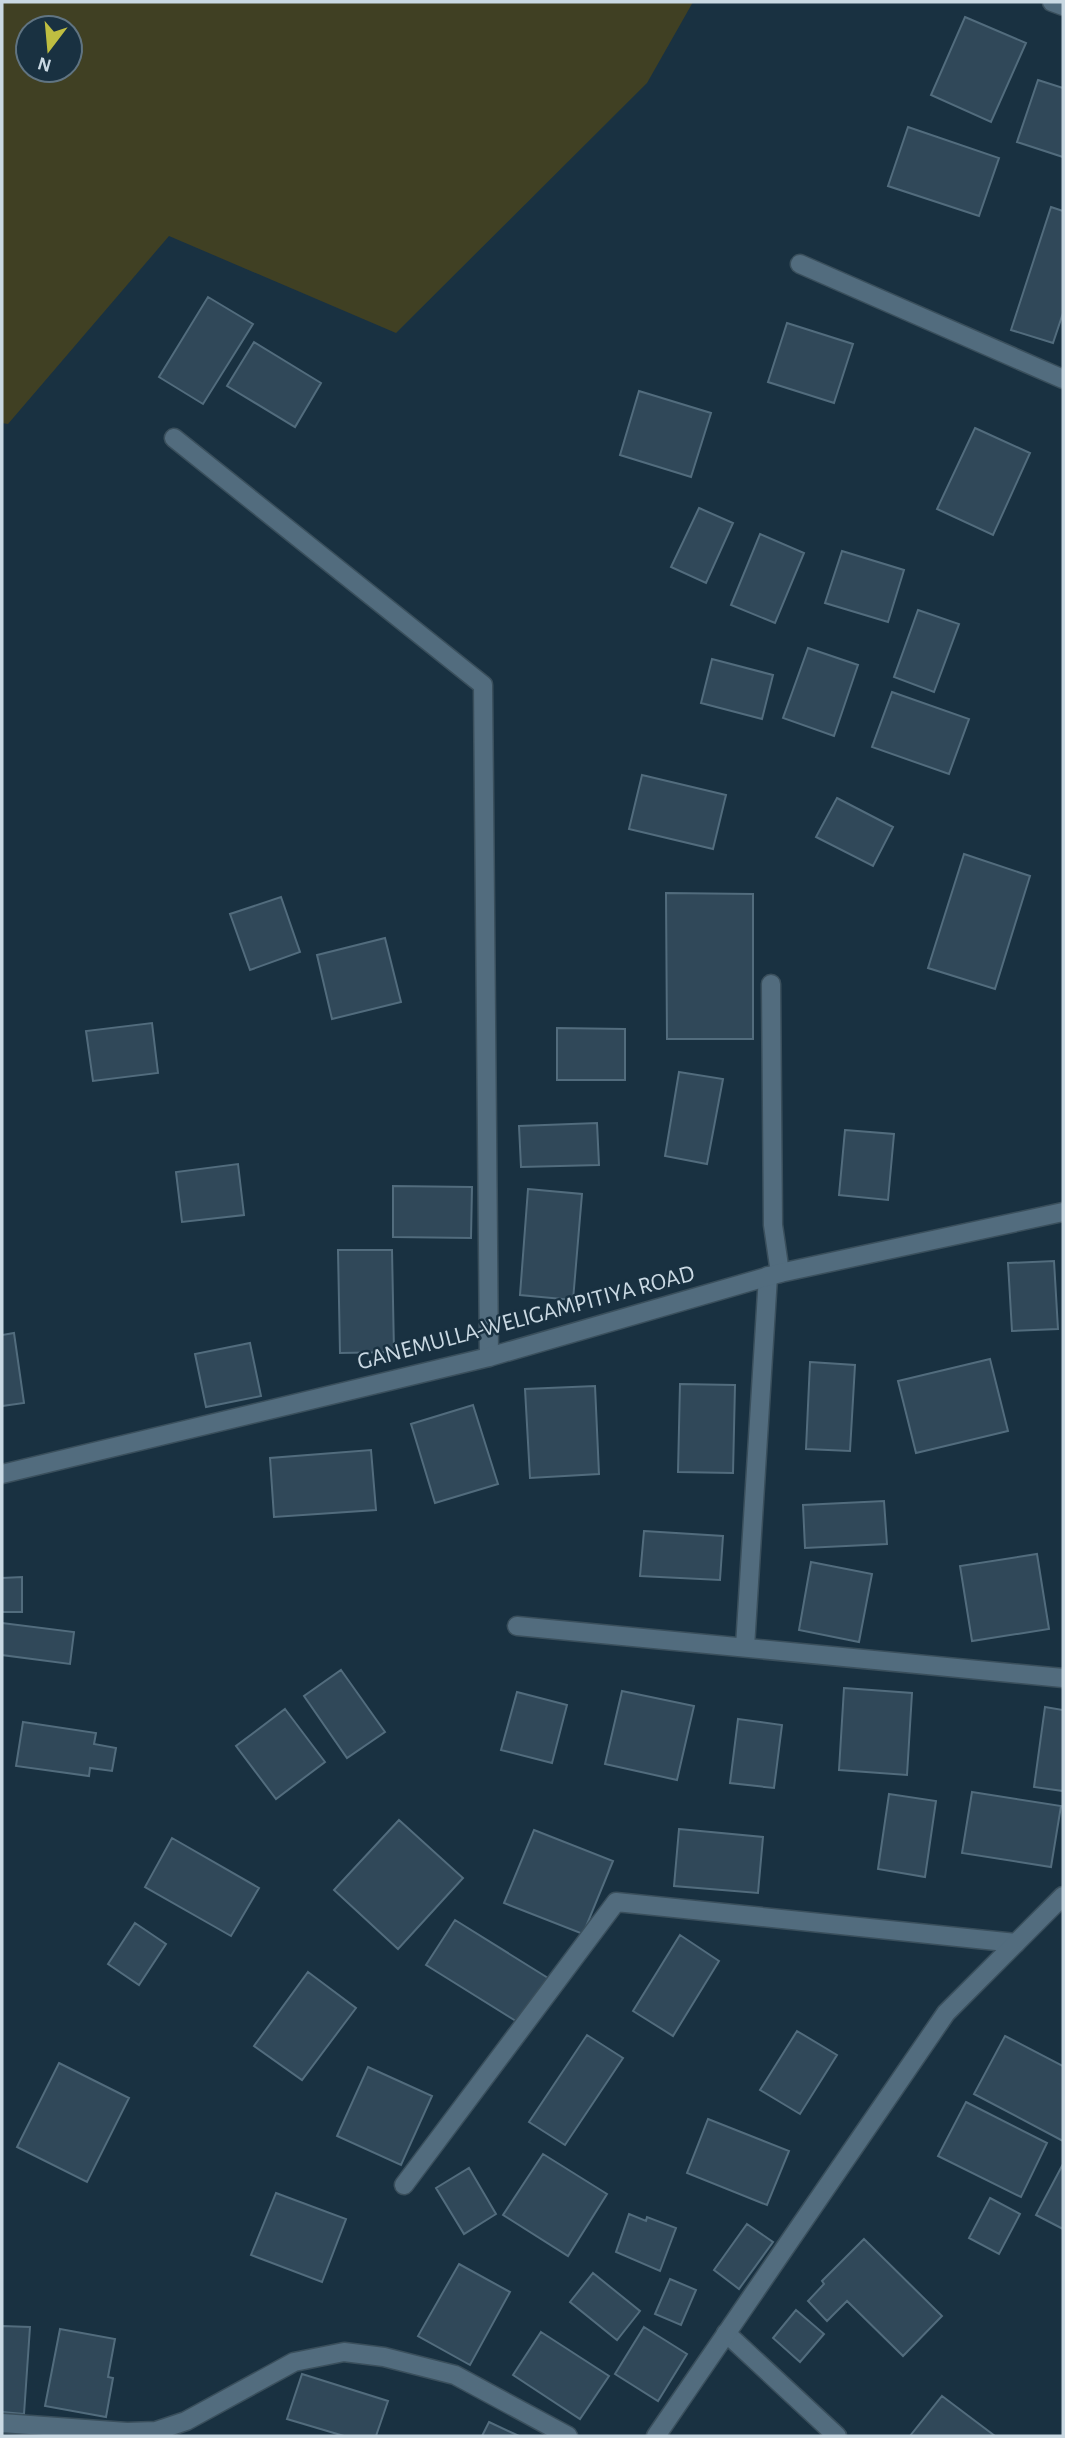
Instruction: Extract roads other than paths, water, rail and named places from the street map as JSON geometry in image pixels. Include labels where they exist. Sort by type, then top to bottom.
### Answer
[{"type":"street","points":[[1052,2],[1063,6]]},
{"type":"street","points":[[800,264],[1063,379]]},
{"type":"street","points":[[174,438],[483,685],[489,1357]]},
{"type":"street","points":[[745,1647],[774,1275],[771,984]]},
{"type":"street","name":"GANEMULLA-WELIGAMPITIYA ROAD","points":[[2,1474],[489,1357],[774,1275],[1063,1212]]},
{"type":"street","points":[[517,1626],[1063,1678]]},
{"type":"street","points":[[656,2436],[946,2012],[1063,1896]]},
{"type":"street","points":[[404,2185],[616,1902],[1016,1943]]},
{"type":"street","points":[[726,2333],[837,2436]]},
{"type":"street","points":[[2,2423],[127,2432],[156,2431],[186,2421],[294,2362],[344,2352],[384,2357],[456,2375],[568,2436]]}]
